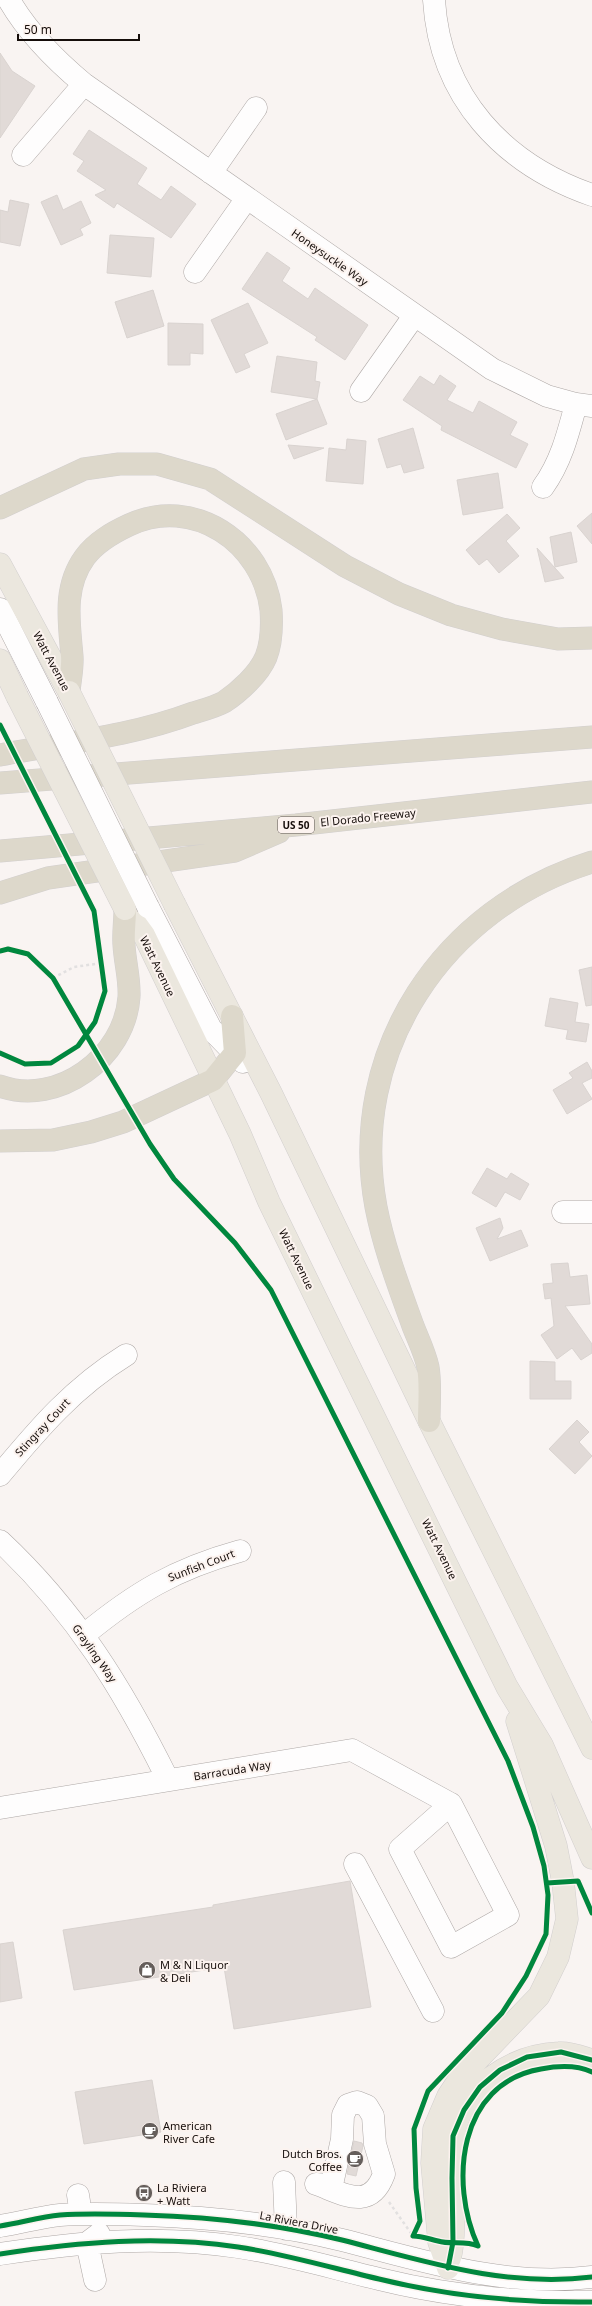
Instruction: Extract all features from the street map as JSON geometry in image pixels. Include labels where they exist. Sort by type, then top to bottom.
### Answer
[{"type":"highway","points":[[0,508],[84,469],[119,464],[157,464],[210,479],[345,566],[399,594],[451,615],[502,629],[558,639],[592,638]]},
{"type":"highway","points":[[0,755],[161,725],[223,702],[250,679],[266,657],[272,626],[270,600],[262,575],[248,554],[228,534],[204,521],[172,515],[141,519],[107,535],[85,557],[69,589],[68,628],[73,658],[69,692]]},
{"type":"highway","points":[[0,783],[592,737]]},
{"type":"highway","name":"El Dorado Freeway","points":[[0,851],[296,825],[592,792]]},
{"type":"highway","points":[[0,892],[48,878],[235,851],[296,825]]},
{"type":"highway","points":[[429,1421],[428,1368],[390,1259],[376,1208],[370,1164],[373,1121],[383,1070],[396,1032],[414,999],[439,962],[474,926],[517,894],[560,872],[592,862]]},
{"type":"highway","points":[[0,1086],[9,1089],[40,1091],[68,1082],[92,1068],[109,1048],[123,1024],[129,998],[129,974],[124,945],[125,909]]},
{"type":"highway","points":[[0,1141],[53,1140],[91,1132],[123,1122],[213,1080],[235,1053],[232,1016]]},
{"type":"main road","name":"Watt Avenue","points":[[0,564],[69,692],[271,1093],[429,1421],[592,1748]]},
{"type":"main road","name":"Watt Avenue","points":[[0,660],[125,909],[144,935],[240,1134],[269,1202],[507,1687],[542,1746],[592,1858]]},
{"type":"main road","points":[[448,2268],[438,2242],[432,2163],[434,2130],[448,2096],[460,2078],[539,1996],[558,1957],[567,1919],[563,1882],[556,1846],[507,1687]]},
{"type":"main road","points":[[448,2268],[453,2242],[453,2136],[464,2110],[480,2087],[500,2070],[527,2057],[561,2052],[592,2060]]},
{"type":"street","name":"Honeysuckle Way","points":[[9,0],[33,36],[57,62],[84,84],[414,316],[492,369],[528,388],[584,405],[563,452],[553,472],[543,487]]},
{"type":"street","points":[[434,0],[439,36],[448,65],[461,92],[478,117],[506,148],[529,166],[562,184],[592,195]]},
{"type":"street","points":[[23,155],[84,84]]},
{"type":"street","points":[[211,173],[256,108]]},
{"type":"street","points":[[195,272],[247,198]]},
{"type":"street","points":[[361,391],[414,316]]},
{"type":"street","points":[[0,609],[210,1029],[235,1053],[271,1093]]},
{"type":"street","points":[[210,1029],[213,1080]]},
{"type":"street","points":[[563,1212],[592,1212]]},
{"type":"street","name":"Stingray Court","points":[[0,1475],[57,1408],[85,1383],[126,1355]]},
{"type":"street","name":"Grayling Way","points":[[0,1541],[50,1593],[84,1635],[112,1675],[138,1720],[168,1780]]},
{"type":"street","name":"Sunfish Court","points":[[84,1635],[117,1607],[147,1588],[178,1572],[240,1551]]},
{"type":"street","name":"Barracuda Way","points":[[0,1808],[352,1750],[452,1804]]},
{"type":"street","points":[[452,1804],[508,1915],[451,1947],[400,1849],[452,1804]]},
{"type":"street","points":[[355,1864],[433,2011]]},
{"type":"street","points":[[357,2102],[367,2106],[373,2116],[375,2144],[384,2174],[377,2189],[368,2196],[357,2198],[340,2194],[316,2184],[328,2185],[333,2180],[342,2139],[343,2115],[348,2105],[357,2102]]},
{"type":"street","points":[[331,2189],[366,2188],[373,2182],[378,2174],[380,2159]]},
{"type":"street","points":[[284,2182],[286,2229]]},
{"type":"street","name":"La Riviera Drive","points":[[0,2226],[58,2216],[80,2205],[237,2220],[342,2240],[448,2268],[511,2277],[556,2279],[592,2277]]},
{"type":"street","points":[[87,2243],[108,2226],[165,2226],[191,2216]]},
{"type":"street","points":[[0,2254],[116,2240],[170,2240],[238,2247],[302,2259],[448,2299],[592,2302]]},
{"type":"street","points":[[87,2243],[95,2280]]},
{"type":"street","points":[[448,2268],[448,2299]]},
{"type":"path","points":[[56,983],[51,976],[74,967],[103,966],[102,957]]},
{"type":"path","points":[[377,2189],[414,2233],[438,2242]]},
{"type":"building","points":[[0,53],[12,71],[35,86],[0,138]]},
{"type":"building","points":[[89,130],[147,168],[137,184],[161,200],[171,186],[196,204],[171,238],[117,203],[114,208],[95,195],[106,190],[77,171],[84,161],[73,154]]},
{"type":"building","points":[[57,195],[63,210],[81,201],[91,223],[80,229],[83,235],[61,245],[41,202]]},
{"type":"building","points":[[10,200],[29,204],[20,246],[0,242],[0,210],[8,212]]},
{"type":"building","points":[[110,235],[154,238],[151,277],[107,273]]},
{"type":"building","points":[[267,252],[290,268],[282,281],[308,299],[315,288],[368,325],[345,360],[315,340],[317,337],[242,289]]},
{"type":"building","points":[[153,290],[164,326],[127,338],[115,302]]},
{"type":"building","points":[[248,303],[268,343],[244,354],[250,367],[236,373],[211,320]]},
{"type":"building","points":[[168,323],[203,324],[203,354],[190,353],[190,365],[168,365]]},
{"type":"building","points":[[277,356],[317,362],[315,381],[320,382],[317,399],[271,392]]},
{"type":"building","points":[[440,375],[456,386],[447,400],[473,413],[479,401],[517,422],[510,435],[528,444],[516,468],[441,430],[442,426],[403,400],[420,376],[434,385]]},
{"type":"building","points":[[317,399],[327,424],[286,440],[276,414]]},
{"type":"building","points":[[413,428],[424,468],[404,473],[401,464],[387,468],[378,439]]},
{"type":"building","points":[[347,439],[366,441],[363,484],[326,481],[329,448],[346,450]]},
{"type":"building","points":[[288,445],[324,448],[294,459]]},
{"type":"building","points":[[498,473],[503,508],[463,515],[457,480]]},
{"type":"building","points":[[592,513],[592,544],[577,526]]},
{"type":"building","points":[[507,514],[520,528],[506,541],[519,556],[499,573],[487,559],[479,565],[466,550]]},
{"type":"building","points":[[571,532],[577,562],[555,567],[550,537]]},
{"type":"building","points":[[537,548],[564,578],[545,582]]},
{"type":"building","points":[[592,967],[592,1005],[586,1006],[579,970]]},
{"type":"building","points":[[550,998],[578,1003],[575,1022],[589,1024],[586,1042],[566,1039],[568,1030],[545,1026]]},
{"type":"building","points":[[587,1062],[592,1071],[592,1078],[582,1083],[592,1099],[567,1114],[553,1090],[573,1078],[569,1073]]},
{"type":"building","points":[[487,1168],[507,1179],[511,1173],[529,1184],[520,1200],[505,1192],[496,1207],[472,1193]]},
{"type":"building","points":[[500,1218],[503,1228],[497,1239],[521,1230],[528,1246],[490,1261],[476,1228]]},
{"type":"building","points":[[568,1263],[570,1277],[587,1275],[590,1304],[565,1306],[592,1344],[592,1353],[581,1360],[572,1348],[557,1359],[541,1335],[554,1326],[551,1298],[545,1299],[543,1284],[553,1283],[551,1264]]},
{"type":"building","points":[[530,1361],[555,1362],[555,1381],[571,1381],[571,1399],[530,1399]]},
{"type":"building","points":[[577,1420],[589,1432],[579,1442],[592,1456],[575,1474],[549,1449]]},
{"type":"building","points":[[350,1881],[371,2007],[234,2029],[224,1967],[74,1990],[63,1930],[213,1907],[213,1905]]},
{"type":"building","points":[[13,1942],[22,1998],[0,2002],[0,1944]]},
{"type":"building","points":[[152,2080],[161,2132],[84,2144],[75,2092]]},
{"type":"building","points":[[354,2141],[362,2143],[363,2146],[356,2176],[347,2174]]},
{"type":"cycle path","points":[[0,725],[94,911],[105,991],[95,1022],[78,1046],[51,1063],[25,1064],[0,1053]]},
{"type":"cycle path","points":[[0,951],[8,949],[28,954],[53,978],[150,1144],[174,1179],[235,1243],[271,1290],[508,1761],[533,1827],[544,1866],[548,1895],[546,1934],[526,1976],[502,2013],[428,2091],[414,2129],[416,2188],[420,2221],[413,2236],[443,2242],[468,2243],[478,2246]]},
{"type":"cycle path","points":[[547,1883],[578,1881],[592,1913]]},
{"type":"cycle path","points":[[448,2268],[453,2242],[453,2136],[464,2110],[480,2087],[500,2070],[527,2057],[561,2052],[592,2060]]},
{"type":"cycle path","points":[[478,2246],[469,2221],[464,2194],[463,2166],[468,2139],[477,2115],[492,2094],[513,2078],[541,2069],[554,2067],[573,2067],[592,2072]]},
{"type":"cycle path","points":[[0,2226],[52,2216],[81,2214],[169,2216],[244,2222],[318,2234],[434,2264],[497,2276],[528,2279],[592,2277]]},
{"type":"cycle path","points":[[0,2254],[89,2243],[148,2241],[208,2243],[274,2253],[361,2275],[431,2290],[512,2300],[592,2302]]},
{"type":"place","name":"M & N Liquor & Deli","points":[[147,1970]]},
{"type":"place","name":"American River Cafe","points":[[150,2131]]},
{"type":"place","name":"Dutch Bros. Coffee","points":[[355,2159]]},
{"type":"place","name":"La Riviera + Watt","points":[[144,2193]]}]
